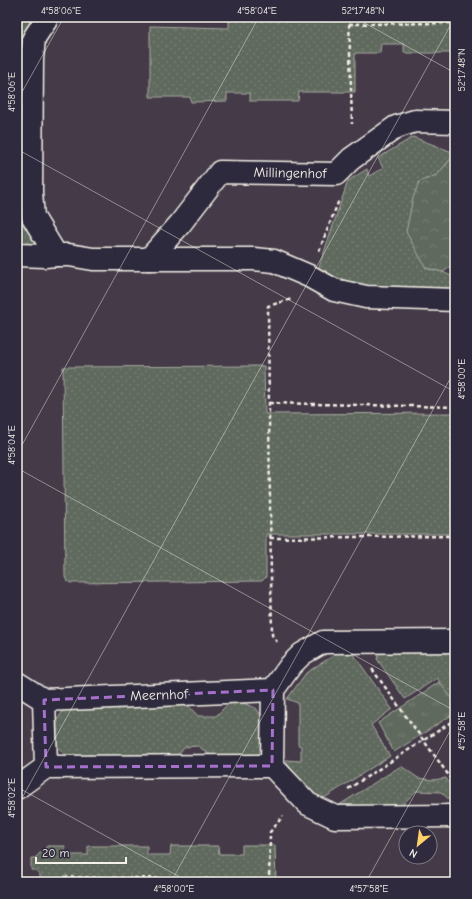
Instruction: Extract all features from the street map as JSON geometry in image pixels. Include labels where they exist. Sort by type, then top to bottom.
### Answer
[{"type":"street","points":[[46,17],[46,20],[34,38],[24,58],[31,192],[34,217],[56,255]]},
{"type":"street","name":"Millingenhof","points":[[149,259],[180,224],[220,172],[336,174],[351,159],[396,127],[415,121],[455,122]]},
{"type":"street","points":[[17,255],[69,255],[93,259],[254,259],[274,261],[308,276],[334,290],[366,297],[455,300]]},
{"type":"street","points":[[455,641],[323,642],[302,654],[291,665],[273,690],[272,766],[308,804],[335,817],[455,816]]},
{"type":"street","points":[[17,683],[44,700],[46,766]]},
{"type":"street","name":"Meernhof","points":[[44,700],[273,690]]},
{"type":"street","points":[[17,788],[46,766],[272,766]]},
{"type":"path","points":[[349,24],[455,23]]},
{"type":"path","points":[[291,665],[272,635],[268,306],[313,292],[321,283]]},
{"type":"path","points":[[269,403],[455,407]]},
{"type":"path","points":[[270,538],[455,536]]},
{"type":"path","points":[[352,641],[455,784]]},
{"type":"path","points":[[320,810],[322,806],[455,720]]},
{"type":"path","points":[[62,882],[62,877],[269,881],[270,832],[300,796]]},
{"type":"highlighted area","points":[[273,690],[272,766],[46,767],[44,700]]},
{"type":"green space","points":[[17,17],[37,17],[34,31],[21,37],[17,37]]},
{"type":"green space","points":[[229,17],[455,17],[455,53],[404,53],[404,44],[381,44],[380,53],[355,53],[355,92],[299,92],[298,101],[250,101],[250,93],[227,93],[227,101],[191,102],[190,97],[150,97],[150,26],[229,28]]},
{"type":"green space","points":[[413,137],[455,153],[437,175],[419,182],[426,268],[443,272],[455,278],[455,295],[371,289],[318,270],[348,181],[367,169],[369,176],[383,168],[378,158]]},
{"type":"green space","points":[[455,154],[455,264],[443,272],[426,268],[406,232],[413,198],[419,182],[437,175]]},
{"type":"green space","points":[[22,213],[34,232],[35,250],[17,251],[17,215]]},
{"type":"green space","points":[[264,366],[265,414],[455,413],[455,534],[266,534],[266,577],[262,581],[71,583],[67,581],[65,577],[63,367]]},
{"type":"green space","points":[[455,651],[455,705],[437,678],[405,699],[377,659],[379,652]]},
{"type":"green space","points":[[339,652],[354,655],[392,709],[371,725],[390,756],[321,800],[314,798],[291,770],[286,760],[301,761],[301,746],[298,745],[298,703],[287,699],[306,673]]},
{"type":"green space","points":[[439,682],[455,702],[455,713],[394,752],[378,723]]},
{"type":"green space","points":[[183,700],[198,716],[216,716],[231,701],[240,702],[256,708],[263,718],[266,744],[260,754],[249,761],[218,761],[198,746],[185,747],[172,761],[73,760],[66,756],[57,746],[57,720],[65,708]]},
{"type":"green space","points":[[401,766],[418,778],[433,780],[446,778],[455,792],[455,805],[441,792],[416,791],[400,807],[336,807]]},
{"type":"green space","points":[[242,845],[275,845],[276,882],[40,882],[40,875],[35,870],[31,870],[31,858],[35,858],[47,846],[65,846],[65,855],[88,855],[88,846],[147,846],[147,855],[170,855],[171,846],[218,846],[219,854],[242,854]]}]
